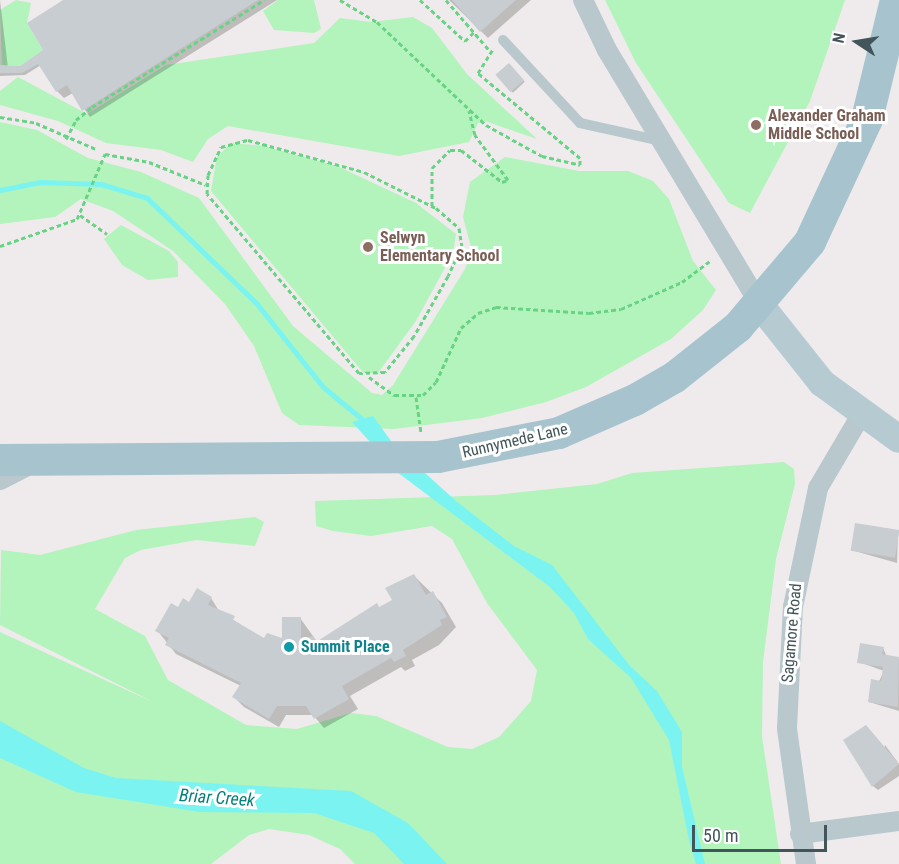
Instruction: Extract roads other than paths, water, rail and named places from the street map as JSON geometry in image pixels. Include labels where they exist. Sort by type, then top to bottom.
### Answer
[{"type":"main road","name":"Runnymede Lane","points":[[0,460],[415,459],[518,444],[576,427],[655,390],[716,346],[760,305],[810,242],[847,170],[876,89],[896,0]]},
{"type":"street","points":[[583,0],[607,50],[760,305],[812,371],[861,415],[899,439]]},
{"type":"street","name":"Sagamore Road","points":[[806,864],[787,728],[792,607],[818,488],[861,415]]},
{"type":"street","points":[[0,480],[53,460]]},
{"type":"street","points":[[800,834],[899,821]]},
{"type":"lane","points":[[503,40],[580,123],[662,141]]},
{"type":"water","points":[[373,416],[394,445],[456,501],[514,546],[552,565],[630,666],[657,691],[682,732],[682,767],[705,864],[696,864],[689,840],[669,740],[631,678],[588,639],[574,613],[550,587],[397,472],[352,422]]},
{"type":"water","name":"Briar Creek","points":[[0,721],[84,768],[116,778],[351,791],[408,823],[447,864],[404,864],[374,833],[314,813],[200,812],[76,792],[0,758]]},
{"type":"waterway","points":[[0,190],[40,182],[101,184],[147,198],[257,304],[323,387],[362,419]]},
{"type":"place","name":"Alexander Graham Middle School","points":[[756,125]]},
{"type":"place","name":"Selwyn Elementary School","points":[[368,247]]},
{"type":"place","name":"Summit Place","points":[[289,647]]}]
